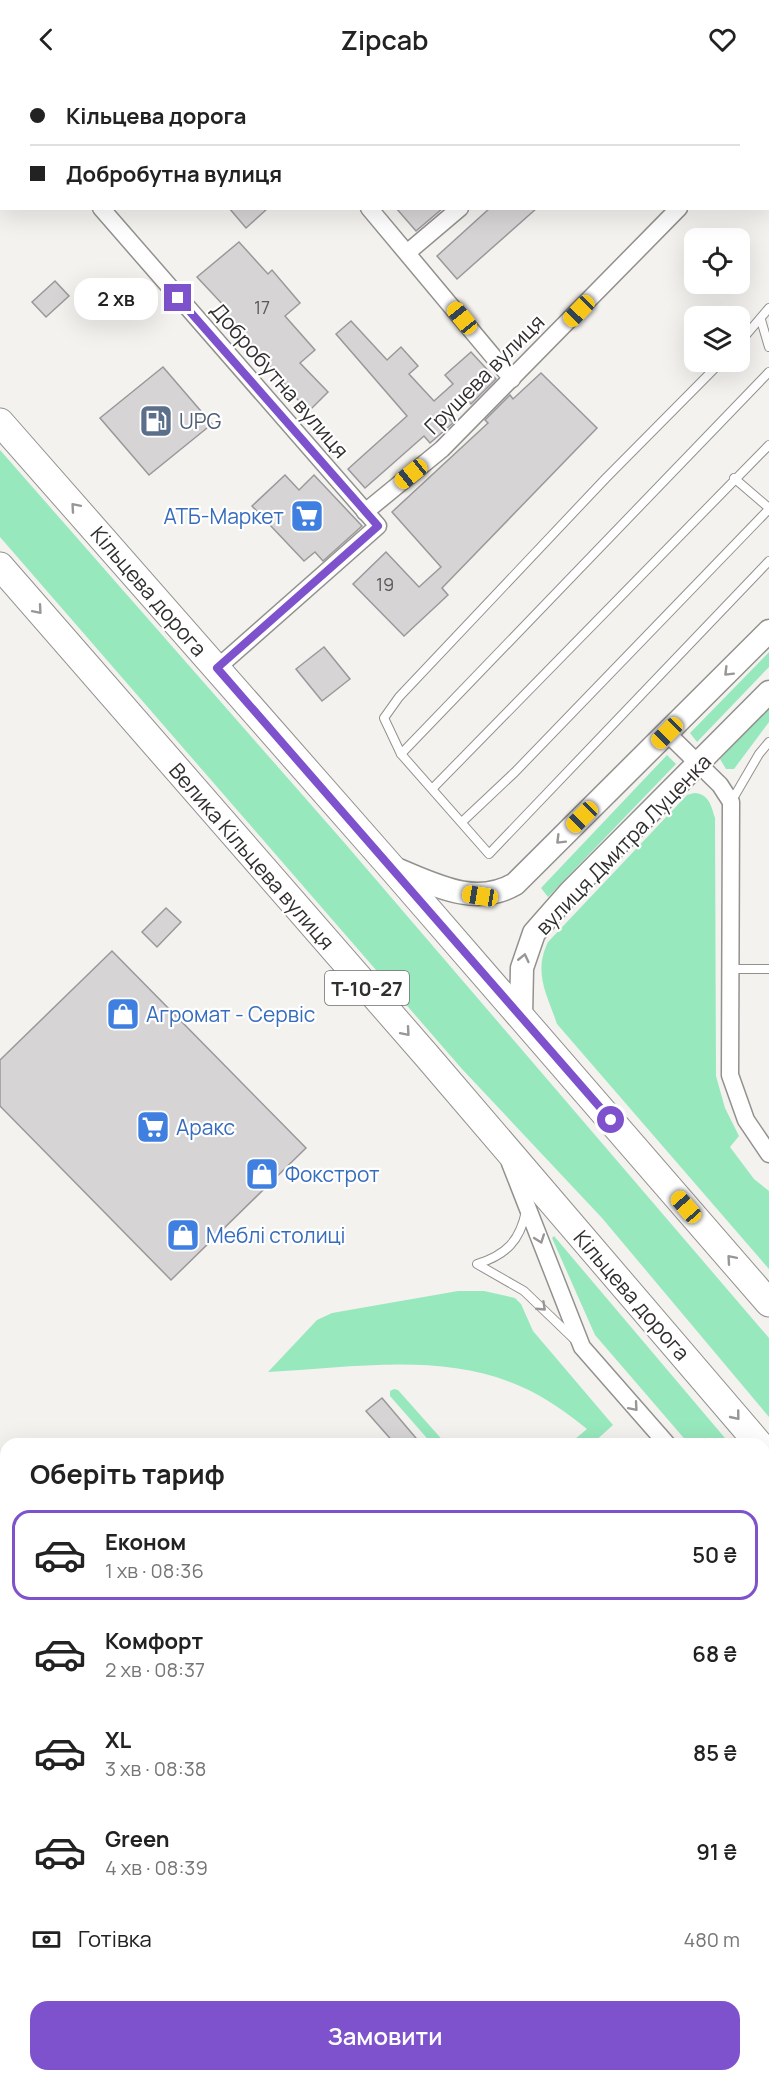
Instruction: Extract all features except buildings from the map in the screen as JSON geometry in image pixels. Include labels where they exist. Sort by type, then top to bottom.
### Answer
[{"type":"highway","name":"Кільцева дорога","points":[[0,422],[521,1016],[769,1304]]},
{"type":"highway","name":"Велика Кільцева вулиця","points":[[0,566],[503,1146]]},
{"type":"highway","name":"Кільцева дорога","points":[[503,1146],[754,1438]]},
{"type":"main road","points":[[391,867],[461,893],[480,896],[500,892],[515,884],[769,631]]},
{"type":"main road","name":"вулиця Дмитра Луценка","points":[[521,1016],[522,968],[534,933],[570,892],[769,692]]},
{"type":"street","name":"Добробутна вулиця","points":[[103,210],[378,526],[217,668]]},
{"type":"street","points":[[371,210],[512,379]]},
{"type":"street","points":[[408,252],[458,210]]},
{"type":"street","name":"Грушева вулиця","points":[[364,512],[442,448],[677,210]]},
{"type":"street","points":[[667,733],[720,785],[731,802],[730,1075],[746,1120],[769,1154]]},
{"type":"street","points":[[503,1146],[582,1347],[662,1438]]},
{"type":"lane","points":[[750,332],[769,309]]},
{"type":"lane","points":[[761,320],[769,347]]},
{"type":"lane","points":[[711,372],[606,478],[399,697],[384,718],[401,754],[463,821],[489,854],[769,561]]},
{"type":"lane","points":[[401,754],[769,372]]},
{"type":"lane","points":[[433,788],[734,478],[769,445]]},
{"type":"lane","points":[[463,821],[515,772],[769,508],[734,478]]},
{"type":"lane","points":[[731,802],[759,754],[769,742]]},
{"type":"lane","points":[[731,969],[769,969]]},
{"type":"lane","points":[[527,1205],[523,1223],[514,1243],[495,1259],[477,1264],[524,1291],[582,1347]]},
{"type":"green space","points":[[0,450],[342,840],[769,1338],[769,1417],[602,1218],[462,1069],[0,537]]},
{"type":"green space","points":[[769,652],[769,667],[697,742],[690,733]]},
{"type":"green space","points":[[769,707],[769,722],[734,769],[726,769],[720,759]]},
{"type":"green space","points":[[667,755],[676,764],[548,897],[541,888]]},
{"type":"green space","points":[[694,793],[706,798],[715,818],[716,1076],[725,1108],[739,1136],[730,1147],[754,1179],[769,1191],[769,1269],[557,1024],[543,983],[542,964],[548,942],[687,795]]},
{"type":"green space","points":[[554,1236],[725,1438],[684,1438],[595,1335],[552,1238]]},
{"type":"green space","points":[[458,1291],[484,1291],[515,1298],[521,1304],[533,1331],[613,1425],[599,1438],[576,1438],[587,1429],[564,1411],[539,1396],[492,1376],[461,1369],[396,1364],[268,1372],[317,1320],[332,1313]]},
{"type":"green space","points":[[398,1390],[441,1438],[427,1438],[390,1396],[390,1391]]},
{"type":"place","name":"UPG","points":[[156,421]]},
{"type":"place","name":"АТБ-Маркет","points":[[307,516]]},
{"type":"place","name":"Агромат - Сервіс","points":[[123,1014]]},
{"type":"place","name":"Аракс","points":[[153,1127]]},
{"type":"place","name":"Фокстрот","points":[[262,1174]]},
{"type":"place","name":"Меблі столиці","points":[[183,1235]]},
{"type":"route","points":[[178,298],[378,526],[217,668],[611,1120]]}]
